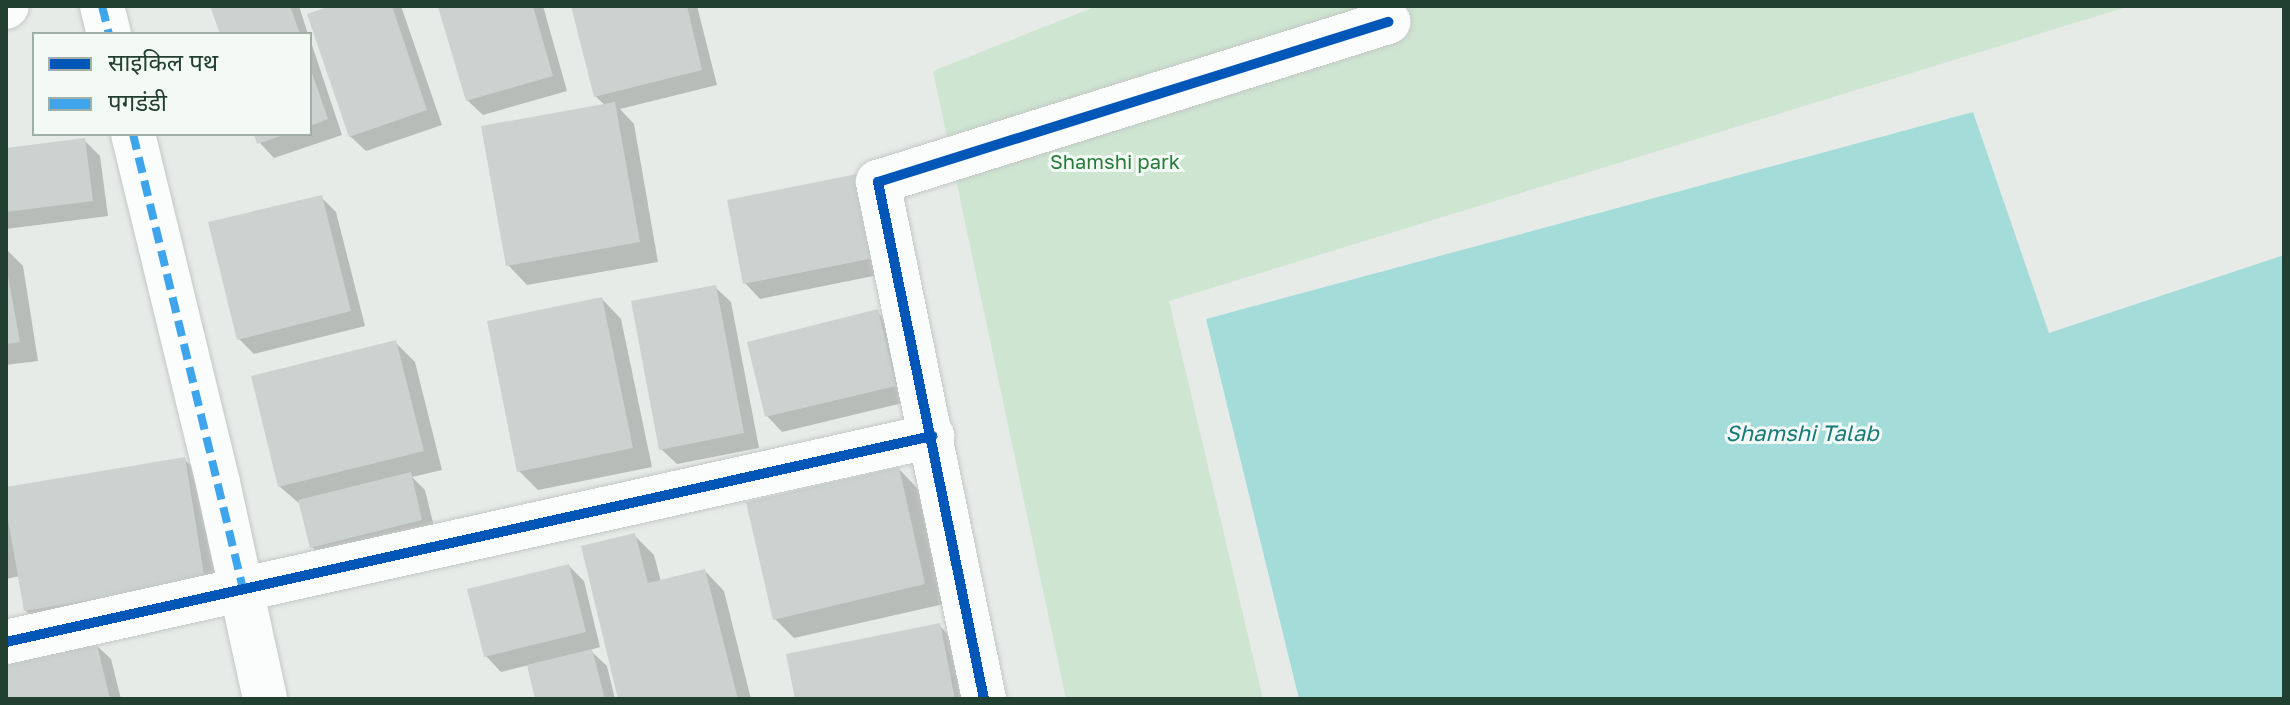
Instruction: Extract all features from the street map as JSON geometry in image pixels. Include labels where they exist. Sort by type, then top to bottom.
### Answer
[{"type":"street","points":[[102,6],[108,32]]},
{"type":"street","points":[[984,699],[878,182],[1388,22]]},
{"type":"street","points":[[133,136],[243,589],[265,699]]},
{"type":"street","points":[[6,642],[932,436]]},
{"type":"green space","name":"Shamshi park","points":[[1097,6],[2130,6],[1169,301],[1263,699],[1066,699],[933,71]]},
{"type":"water","name":"Shamshi Talab","points":[[1973,112],[2049,333],[2284,255],[2284,699],[1299,699],[1206,319]]},
{"type":"building","points":[[210,6],[290,6],[299,32],[219,32]]},
{"type":"building","points":[[330,6],[392,6],[427,110],[349,137],[307,14]]},
{"type":"building","points":[[533,6],[553,76],[466,101],[438,7]]},
{"type":"building","points":[[571,6],[687,6],[702,70],[594,97]]},
{"type":"building","points":[[312,73],[328,119],[312,125]]},
{"type":"building","points":[[615,102],[640,242],[506,266],[481,126]]},
{"type":"building","points":[[255,136],[281,136],[257,144]]},
{"type":"building","points":[[85,138],[93,201],[6,212],[6,148]]},
{"type":"building","points":[[872,171],[889,255],[743,284],[727,200]]},
{"type":"building","points":[[322,195],[351,311],[237,340],[208,222]]},
{"type":"building","points":[[6,265],[20,342],[6,344]]},
{"type":"building","points":[[716,285],[744,433],[659,450],[631,301]]},
{"type":"building","points":[[602,297],[633,448],[517,472],[487,321]]},
{"type":"building","points":[[878,309],[896,386],[765,417],[747,342]]},
{"type":"building","points":[[396,340],[424,451],[278,487],[251,376]]},
{"type":"building","points":[[185,457],[205,581],[24,611],[6,508],[6,487]]},
{"type":"building","points":[[899,467],[925,584],[773,620],[746,502]]},
{"type":"building","points":[[411,472],[422,520],[310,548],[298,500]]},
{"type":"building","points":[[635,533],[648,583],[705,569],[738,699],[618,699],[581,546]]},
{"type":"building","points":[[569,564],[586,632],[484,657],[467,589]]},
{"type":"building","points":[[940,623],[955,699],[795,699],[786,654]]},
{"type":"building","points":[[96,641],[110,699],[6,699],[6,663]]},
{"type":"building","points":[[592,649],[605,699],[535,699],[527,665]]},
{"type":"marked path","points":[[102,6],[108,32]]},
{"type":"marked path","points":[[133,136],[243,589]]},
{"type":"cycle path","points":[[984,699],[878,182],[1388,22]]},
{"type":"cycle path","points":[[6,642],[932,436]]}]
